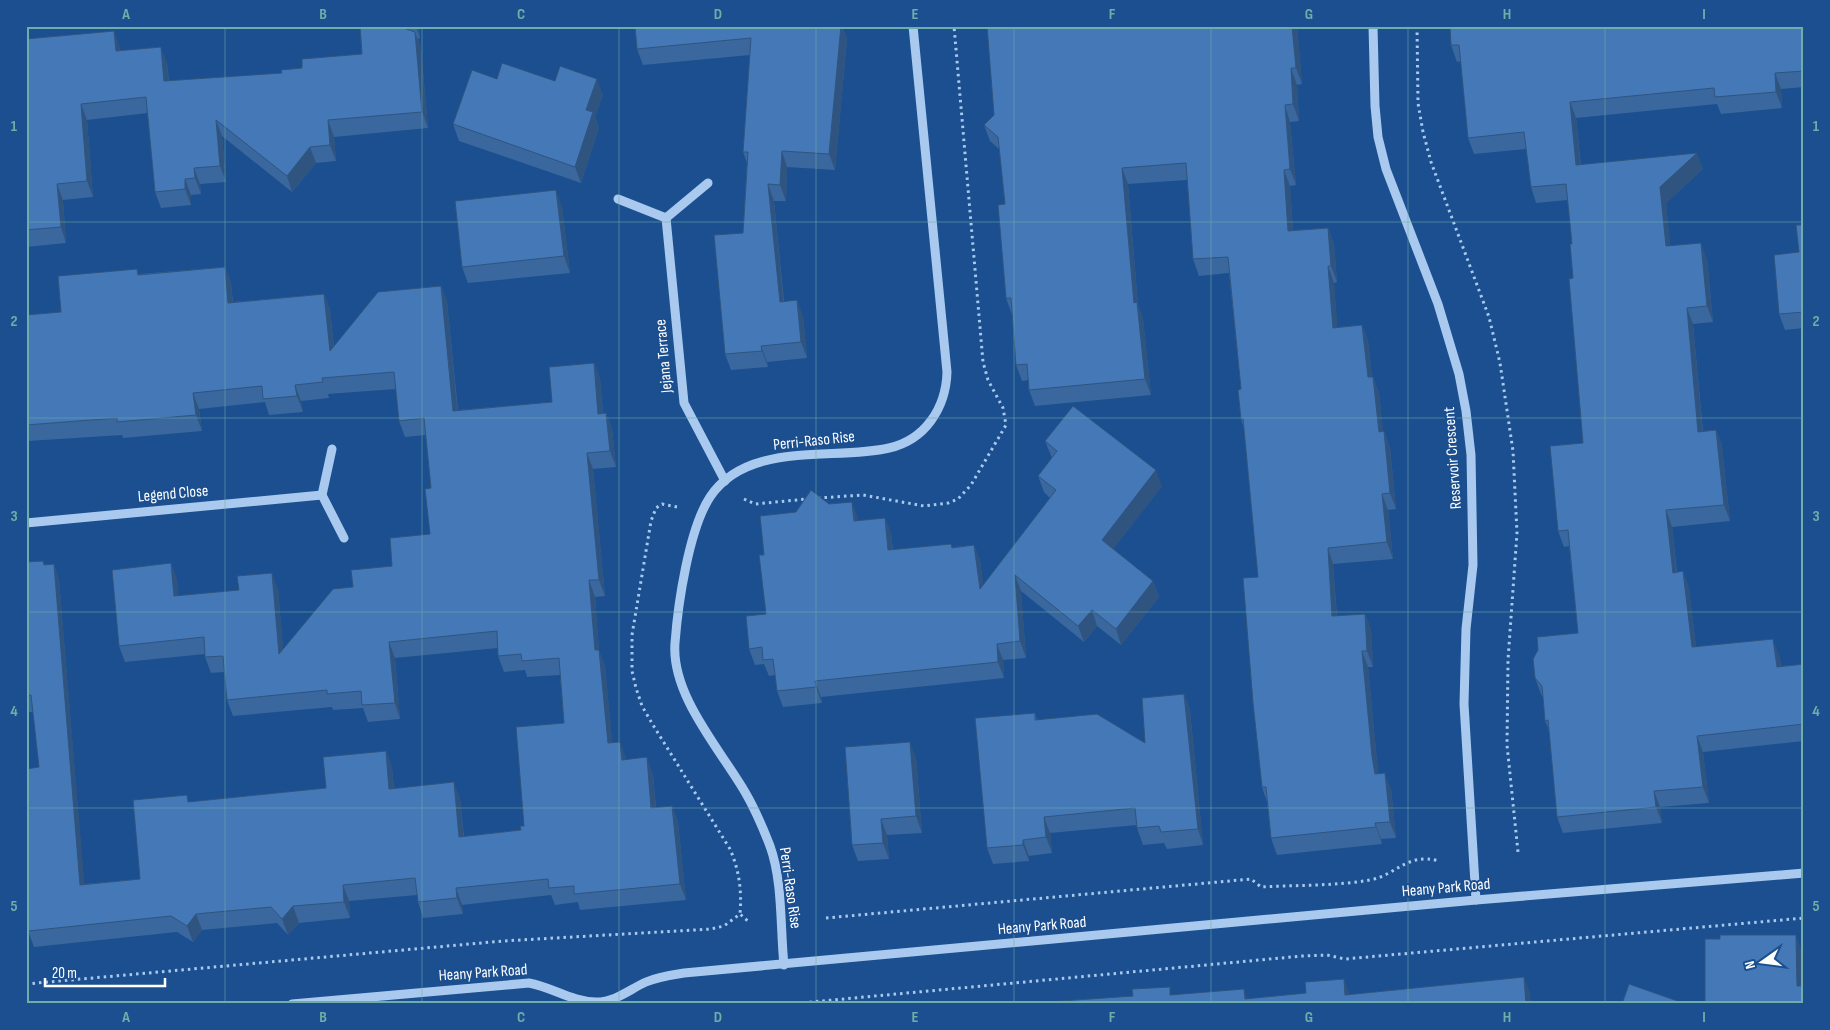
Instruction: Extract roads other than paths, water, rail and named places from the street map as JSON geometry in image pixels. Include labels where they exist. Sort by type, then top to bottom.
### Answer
[{"type":"street","name":"Perri-Raso Rise","points":[[784,964],[778,896],[771,849],[746,793],[691,706],[677,668],[674,646],[694,531],[711,496],[726,481],[760,462],[780,458],[889,448],[920,433],[932,421],[942,404],[947,372],[913,26]]},
{"type":"street","name":"Reservoir Crescent","points":[[1373,26],[1375,106],[1378,137],[1386,169],[1438,304],[1456,365],[1466,411],[1471,455],[1473,565],[1466,629],[1464,704],[1476,900]]},
{"type":"street","points":[[618,199],[666,218],[708,184]]},
{"type":"street","name":"Jejana Terrace","points":[[666,218],[684,403],[726,481]]},
{"type":"street","points":[[332,449],[322,495],[344,538]]},
{"type":"street","name":"Legend Close","points":[[26,523],[322,495]]},
{"type":"street","name":"Heany Park Road","points":[[292,1004],[529,983],[547,986],[571,998],[597,1003],[624,995],[645,982],[684,973],[1476,900],[1804,873]]}]
